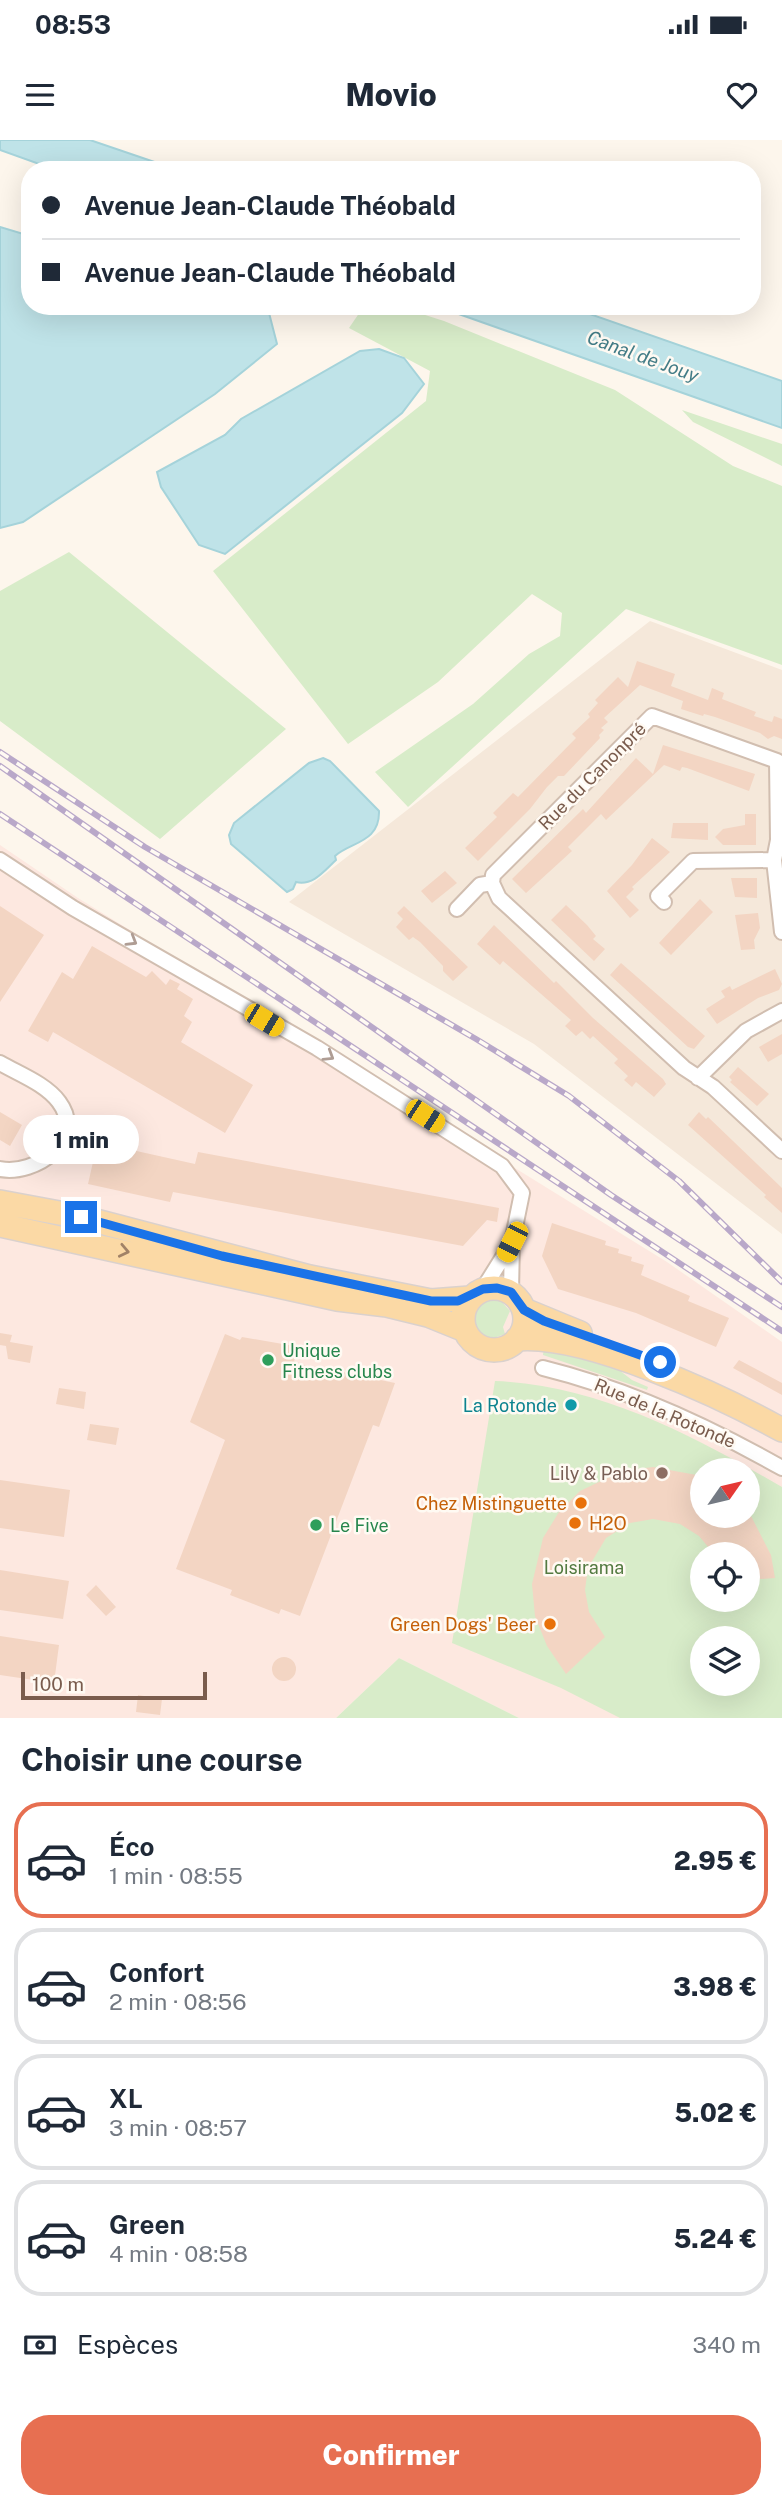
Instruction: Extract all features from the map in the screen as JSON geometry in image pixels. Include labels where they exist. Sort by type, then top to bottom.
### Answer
[{"type":"main road","points":[[0,1200],[310,1277],[431,1301],[444,1303],[497,1288],[517,1301],[697,1376],[782,1419]]},
{"type":"main road","points":[[0,1225],[337,1299],[387,1305],[428,1315],[465,1330]]},
{"type":"main road","points":[[477,1294],[462,1319],[473,1342],[486,1349],[501,1349],[517,1339],[522,1330],[517,1301]]},
{"type":"main road","points":[[517,1339],[555,1340],[614,1357],[733,1404],[782,1430]]},
{"type":"street","name":"Rue du Canonpré","points":[[457,909],[480,885],[492,883],[498,868],[653,716],[777,761],[778,840],[774,860],[782,932]]},
{"type":"street","points":[[0,860],[73,908],[317,1048],[490,1158],[517,1182],[523,1202],[512,1242],[477,1294]]},
{"type":"street","points":[[664,902],[658,896],[693,861],[774,860]]},
{"type":"street","points":[[492,883],[499,898],[684,1068],[698,1077],[782,1151]]},
{"type":"street","points":[[698,1077],[746,1031],[782,1011]]},
{"type":"street","points":[[0,1063],[50,1093],[61,1104],[66,1120],[66,1132],[57,1149],[45,1161],[29,1169],[0,1170]]},
{"type":"street","points":[[512,1242],[517,1301]]},
{"type":"street","name":"Rue de la Rotonde","points":[[543,1368],[622,1391],[729,1439],[782,1468]]},
{"type":"shaded area","points":[[650,621],[782,670],[782,1234],[534,1044],[289,902]]},
{"type":"shaded area","points":[[0,845],[78,898],[667,1262],[782,1342],[782,1718],[519,1718],[399,1658],[336,1718],[0,1718]]},
{"type":"green space","points":[[358,315],[425,315],[444,321],[615,390],[733,466],[782,486],[782,665],[626,609],[408,807],[375,772],[473,704],[529,654],[560,636],[562,613],[532,594],[438,682],[348,744],[213,571],[426,401],[430,371],[349,328]]},
{"type":"green space","points":[[682,410],[782,444],[782,466],[693,422]]},
{"type":"green space","points":[[69,552],[286,729],[160,839],[0,721],[0,591]]},
{"type":"green space","points":[[488,1299],[501,1301],[510,1311],[503,1327],[505,1334],[491,1339],[483,1336],[473,1325],[475,1309]]},
{"type":"green space","points":[[544,1344],[606,1360],[632,1380],[648,1387],[647,1390],[543,1355]]},
{"type":"green space","name":"Loisirama","points":[[495,1381],[571,1392],[608,1403],[680,1432],[731,1458],[690,1458],[690,1528],[760,1528],[760,1475],[782,1487],[782,1718],[620,1718],[561,1688],[452,1643]]},
{"type":"green space","points":[[399,1658],[519,1718],[336,1718]]},
{"type":"water","points":[[0,140],[90,140],[152,161],[31,161],[0,150]]},
{"type":"water","points":[[0,227],[21,233],[21,315],[270,315],[277,344],[215,394],[23,522],[0,528]]},
{"type":"water","name":"Canal de Jouy","points":[[462,315],[593,315],[782,381],[782,428]]},
{"type":"water","points":[[379,349],[404,358],[424,384],[402,413],[225,554],[199,545],[161,487],[157,472],[225,435],[241,419],[360,351]]},
{"type":"water","points":[[323,758],[330,761],[379,811],[378,822],[369,836],[341,851],[335,856],[336,860],[318,877],[308,882],[296,882],[293,889],[287,892],[231,844],[229,835],[234,823],[309,763]]},
{"type":"building","points":[[637,661],[675,674],[671,686],[708,700],[712,688],[724,693],[722,699],[756,712],[754,716],[772,722],[774,716],[782,719],[782,739],[774,736],[768,739],[760,733],[715,717],[681,709],[683,701],[640,685],[604,718],[608,722],[601,728],[604,730],[599,735],[600,738],[564,776],[558,776],[547,787],[530,809],[478,861],[465,848],[497,817],[493,813],[513,793],[518,797],[576,738],[572,734],[590,717],[588,714],[598,703],[595,700],[618,677],[628,687]]},
{"type":"building","points":[[663,745],[755,774],[749,791],[687,768],[682,767],[680,771],[664,765],[606,820],[601,814],[568,847],[572,851],[526,893],[512,879],[583,809],[586,813],[636,758],[653,774]]},
{"type":"building","points":[[745,814],[756,814],[756,845],[723,845],[715,837],[723,829],[745,825]]},
{"type":"building","points":[[673,823],[708,823],[708,840],[671,838]]},
{"type":"building","points":[[652,838],[670,852],[632,887],[634,889],[626,897],[639,910],[630,918],[607,891],[632,865]]},
{"type":"building","points":[[445,871],[457,883],[432,903],[421,891]]},
{"type":"building","points":[[731,878],[757,878],[757,898],[735,897]]},
{"type":"building","points":[[700,899],[713,912],[671,955],[659,943]]},
{"type":"building","points":[[566,905],[587,925],[596,936],[593,939],[605,949],[594,961],[551,920]]},
{"type":"building","points":[[0,906],[44,935],[0,1002]]},
{"type":"building","points":[[404,906],[468,967],[453,981],[420,942],[413,937],[409,940],[396,927],[403,919],[397,913]]},
{"type":"building","points":[[758,913],[760,928],[754,940],[755,949],[741,950],[735,915]]},
{"type":"building","points":[[494,925],[554,983],[556,981],[593,1018],[663,1079],[666,1084],[654,1097],[636,1082],[632,1087],[624,1080],[628,1076],[614,1063],[618,1059],[593,1036],[590,1039],[582,1031],[576,1036],[565,1026],[571,1020],[503,961],[500,965],[477,944]]},
{"type":"building","points":[[92,946],[146,977],[152,971],[166,985],[170,979],[180,984],[177,989],[193,999],[184,1016],[192,1022],[181,1042],[253,1085],[225,1133],[53,1032],[48,1042],[28,1031],[62,972],[73,979]]},
{"type":"building","points":[[621,963],[705,1036],[694,1049],[688,1047],[610,975]]},
{"type":"building","points":[[775,969],[782,984],[779,990],[758,998],[717,1024],[706,1009],[725,997],[721,991],[730,986],[732,990]]},
{"type":"building","points":[[782,1034],[782,1054],[768,1062],[759,1047]]},
{"type":"building","points":[[738,1067],[769,1094],[757,1106],[730,1082],[732,1080],[729,1077]]},
{"type":"building","points":[[0,1112],[22,1125],[10,1146],[0,1140]]},
{"type":"building","points":[[699,1112],[706,1119],[708,1117],[782,1188],[782,1213],[764,1197],[766,1195],[688,1125]]},
{"type":"building","points":[[88,1132],[116,1138],[114,1146],[195,1164],[198,1152],[499,1208],[497,1222],[487,1220],[463,1246],[173,1192],[170,1202],[88,1184],[93,1162],[82,1159]]},
{"type":"building","points":[[552,1223],[606,1241],[605,1245],[619,1249],[618,1253],[632,1257],[631,1261],[644,1265],[641,1275],[690,1296],[688,1301],[729,1318],[716,1347],[636,1313],[558,1289],[542,1256]]},
{"type":"building","points":[[0,1333],[12,1335],[10,1342],[33,1346],[30,1363],[8,1359],[6,1346],[0,1345]]},
{"type":"building","points":[[225,1334],[240,1340],[242,1337],[300,1347],[294,1361],[334,1376],[337,1371],[395,1383],[379,1427],[373,1425],[300,1616],[281,1609],[279,1614],[230,1595],[232,1590],[176,1569],[225,1440],[190,1422]]},
{"type":"building","points":[[739,1360],[782,1383],[782,1395],[733,1368]]},
{"type":"building","points":[[59,1388],[86,1392],[84,1409],[56,1404]]},
{"type":"building","points":[[90,1424],[119,1428],[116,1445],[87,1440]]},
{"type":"building","points":[[653,1467],[690,1474],[690,1528],[757,1528],[771,1555],[775,1578],[760,1579],[760,1542],[704,1542],[680,1524],[653,1519],[630,1523],[606,1538],[588,1568],[585,1590],[589,1612],[605,1637],[566,1674],[547,1646],[535,1616],[532,1584],[543,1538],[559,1512],[580,1491],[622,1471]]},
{"type":"building","points":[[0,1480],[70,1490],[64,1537],[0,1528]]},
{"type":"building","points":[[0,1570],[69,1581],[63,1619],[0,1610]]},
{"type":"building","points":[[96,1585],[116,1607],[106,1616],[86,1595]]},
{"type":"building","points":[[0,1636],[59,1645],[54,1683],[0,1675]]},
{"type":"building","points":[[284,1657],[292,1661],[296,1669],[292,1677],[284,1681],[276,1677],[272,1669],[276,1661]]},
{"type":"building","points":[[138,1695],[162,1699],[160,1715],[136,1712]]},
{"type":"railway","points":[[0,752],[145,847],[569,1096],[679,1181],[782,1282]]},
{"type":"railway","points":[[0,766],[611,1195],[782,1307]]},
{"type":"railway","points":[[0,814],[782,1331]]},
{"type":"place","name":"Unique Fitness clubs","points":[[268,1360]]},
{"type":"place","name":"La Rotonde","points":[[571,1405]]},
{"type":"place","name":"Lily & Pablo","points":[[662,1473]]},
{"type":"place","name":"Chez Mistinguette","points":[[581,1503]]},
{"type":"place","name":"H2O","points":[[575,1523]]},
{"type":"place","name":"Le Five","points":[[316,1525]]},
{"type":"place","name":"Green Dogs' Beer","points":[[550,1624]]},
{"type":"route","points":[[81,1217],[222,1256],[431,1301],[458,1301],[470,1298],[483,1289],[497,1288],[511,1292],[524,1310],[544,1321],[660,1362]]}]
